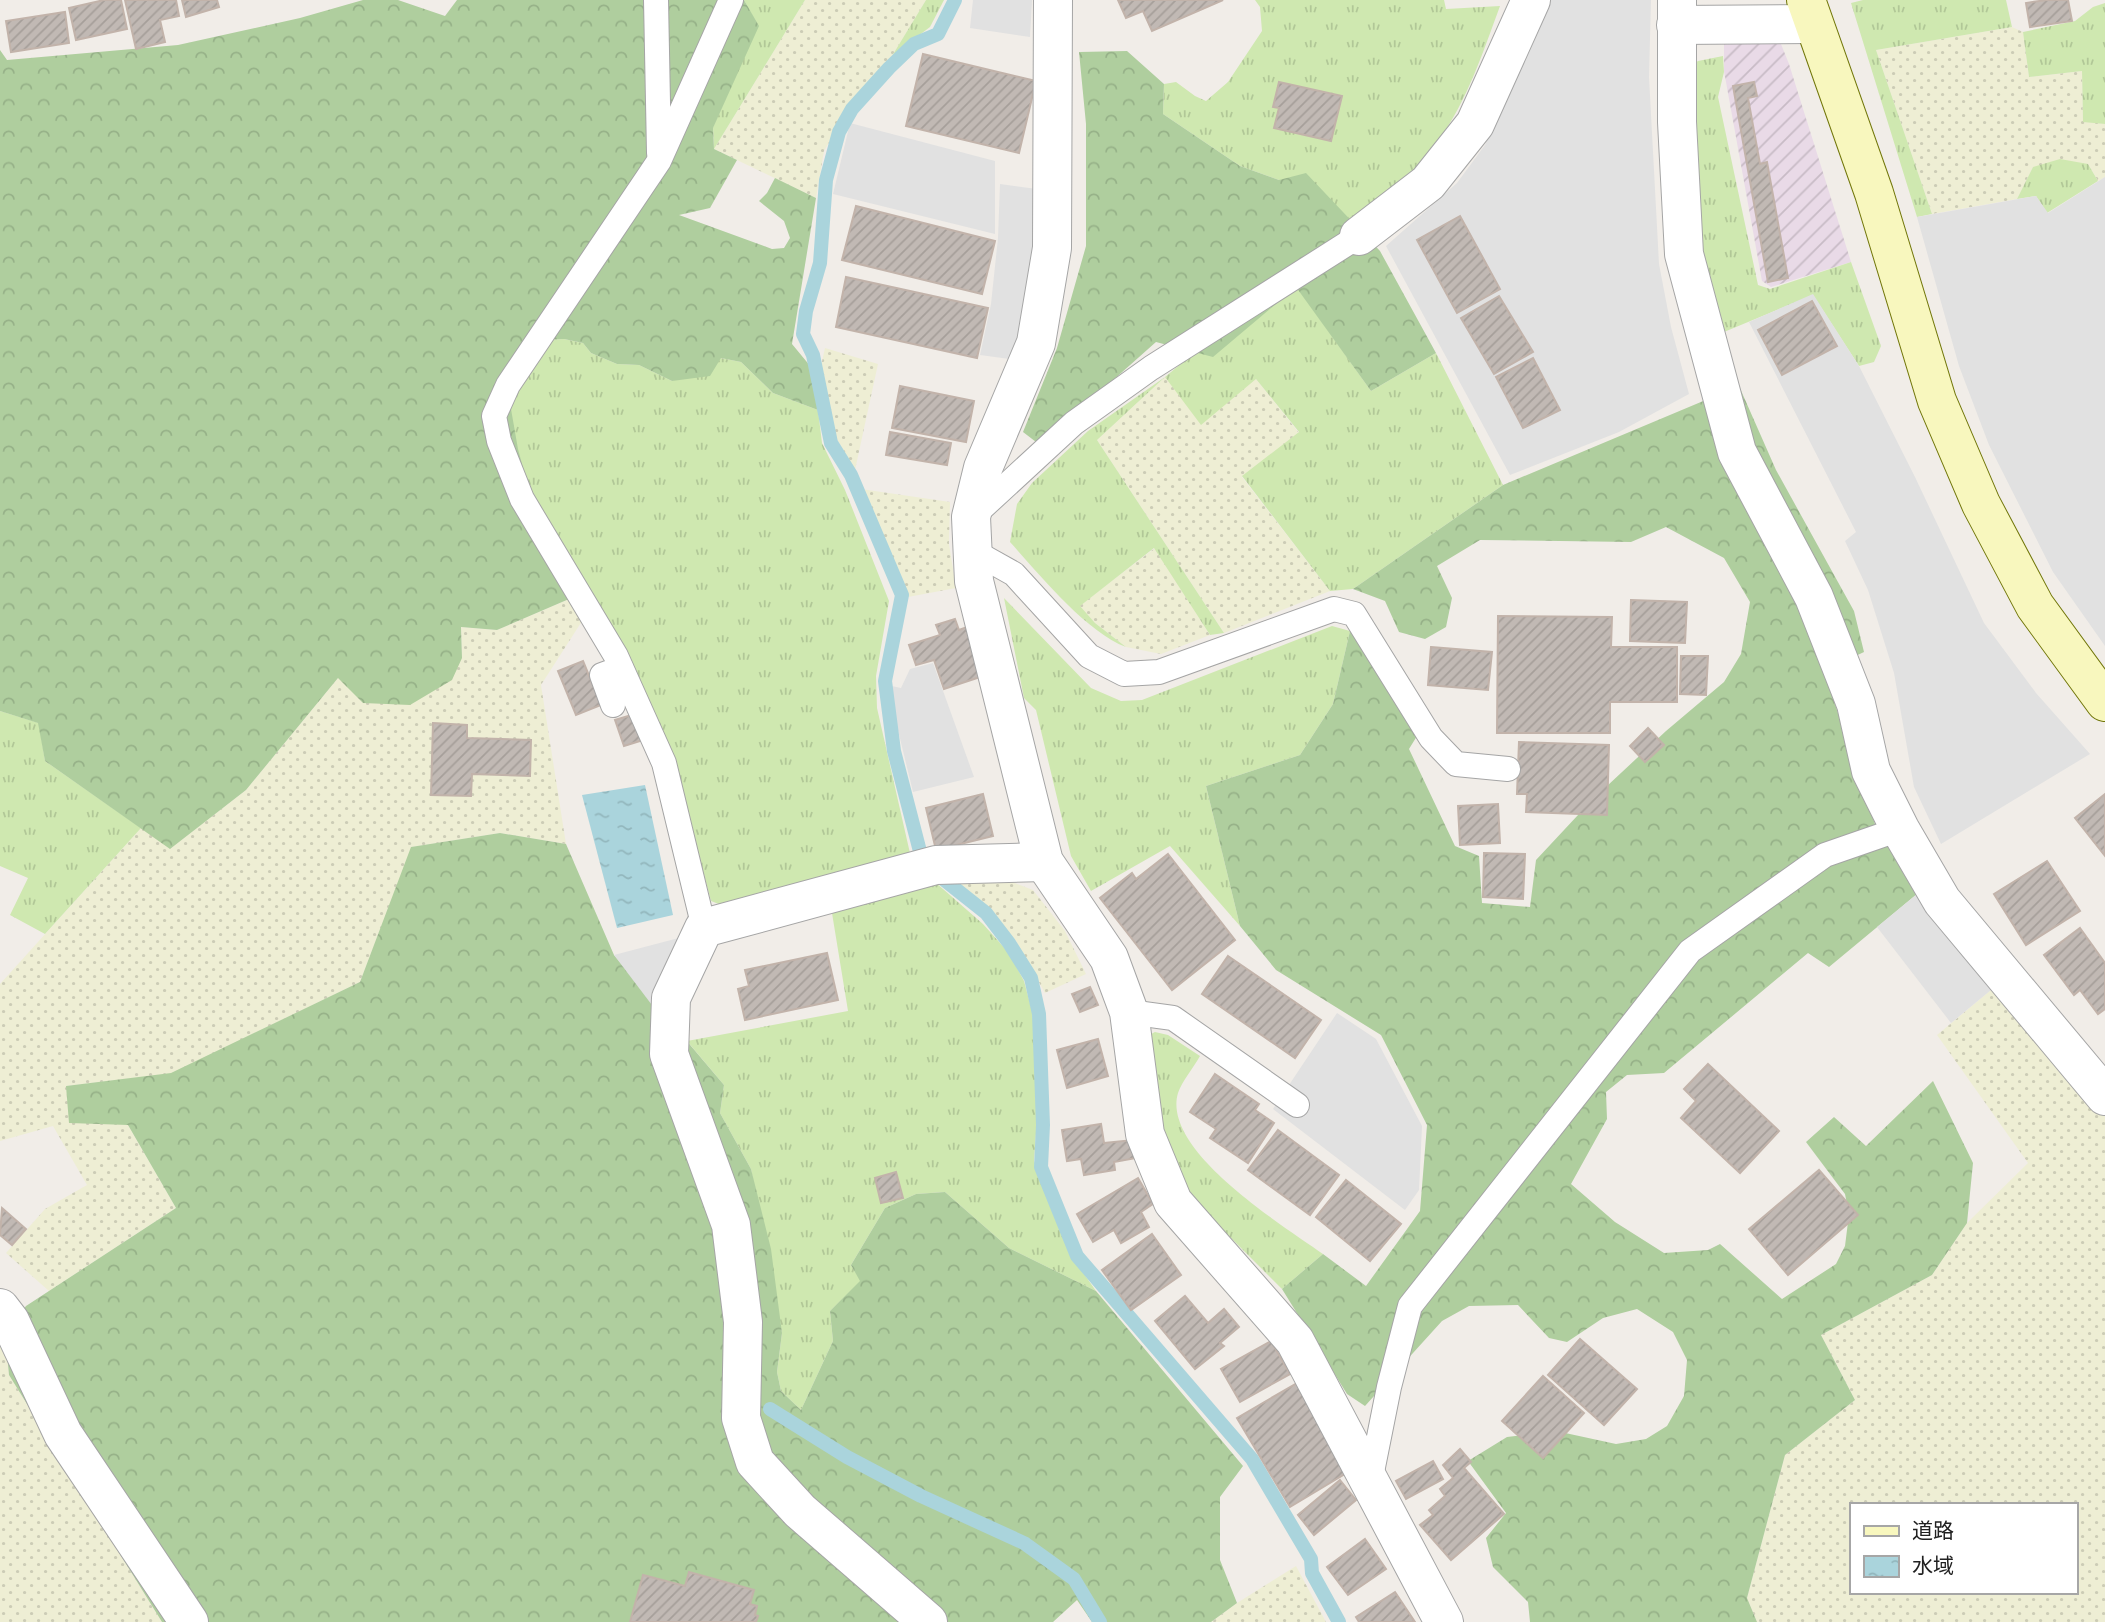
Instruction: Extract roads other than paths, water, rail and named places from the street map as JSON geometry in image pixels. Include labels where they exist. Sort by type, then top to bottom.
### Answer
[{"type":"street","points":[[1053,0],[1052,248],[1036,343],[983,468],[972,534],[974,581],[1044,862],[1110,958],[1129,1012],[1145,1133],[1173,1202],[1295,1341],[1444,1622]]},
{"type":"street","points":[[1359,236],[1428,184],[1475,124],[1531,0]]},
{"type":"street","points":[[2105,702],[2035,606],[1981,504],[1937,401],[1874,193],[1809,12],[1677,13],[1677,122],[1684,254],[1737,452],[1814,597],[1856,704],[1871,771],[1900,829],[1942,901],[2105,1096]]},
{"type":"street","points":[[928,1622],[800,1511],[755,1462],[741,1418],[743,1322],[731,1226],[669,1054],[671,998],[704,928],[936,865],[1044,862]]},
{"type":"street","points":[[0,1308],[10,1321],[63,1434],[189,1622]]},
{"type":"lane","points":[[656,0],[659,161]]},
{"type":"lane","points":[[704,928],[664,763],[621,667],[522,499],[499,441],[494,416],[508,385],[659,161],[731,0]]},
{"type":"lane","points":[[1359,236],[1151,368],[1074,423],[972,534],[1014,574],[1089,656],[1124,674],[1160,672],[1334,609],[1354,614],[1431,738],[1456,764],[1508,769]]},
{"type":"lane","points":[[613,705],[602,675],[621,667]]},
{"type":"lane","points":[[1370,1482],[1389,1387],[1410,1307],[1690,951],[1825,855],[1900,829]]},
{"type":"lane","points":[[1129,1012],[1173,1018],[1297,1105]]},
{"type":"water","points":[[645,785],[673,915],[617,928],[582,795]]},
{"type":"waterway","points":[[955,0],[938,34],[914,44],[889,68],[852,109],[839,132],[826,180],[820,263],[806,311],[803,334],[813,355],[831,443],[851,475],[902,595],[885,681],[894,751],[923,863],[986,913],[1031,978],[1039,1014],[1043,1125],[1041,1167],[1077,1256],[1252,1459],[1311,1559],[1312,1573],[1339,1622]]},
{"type":"waterway","points":[[770,1409],[847,1457],[921,1496],[1024,1543],[1074,1579],[1100,1622]]}]
